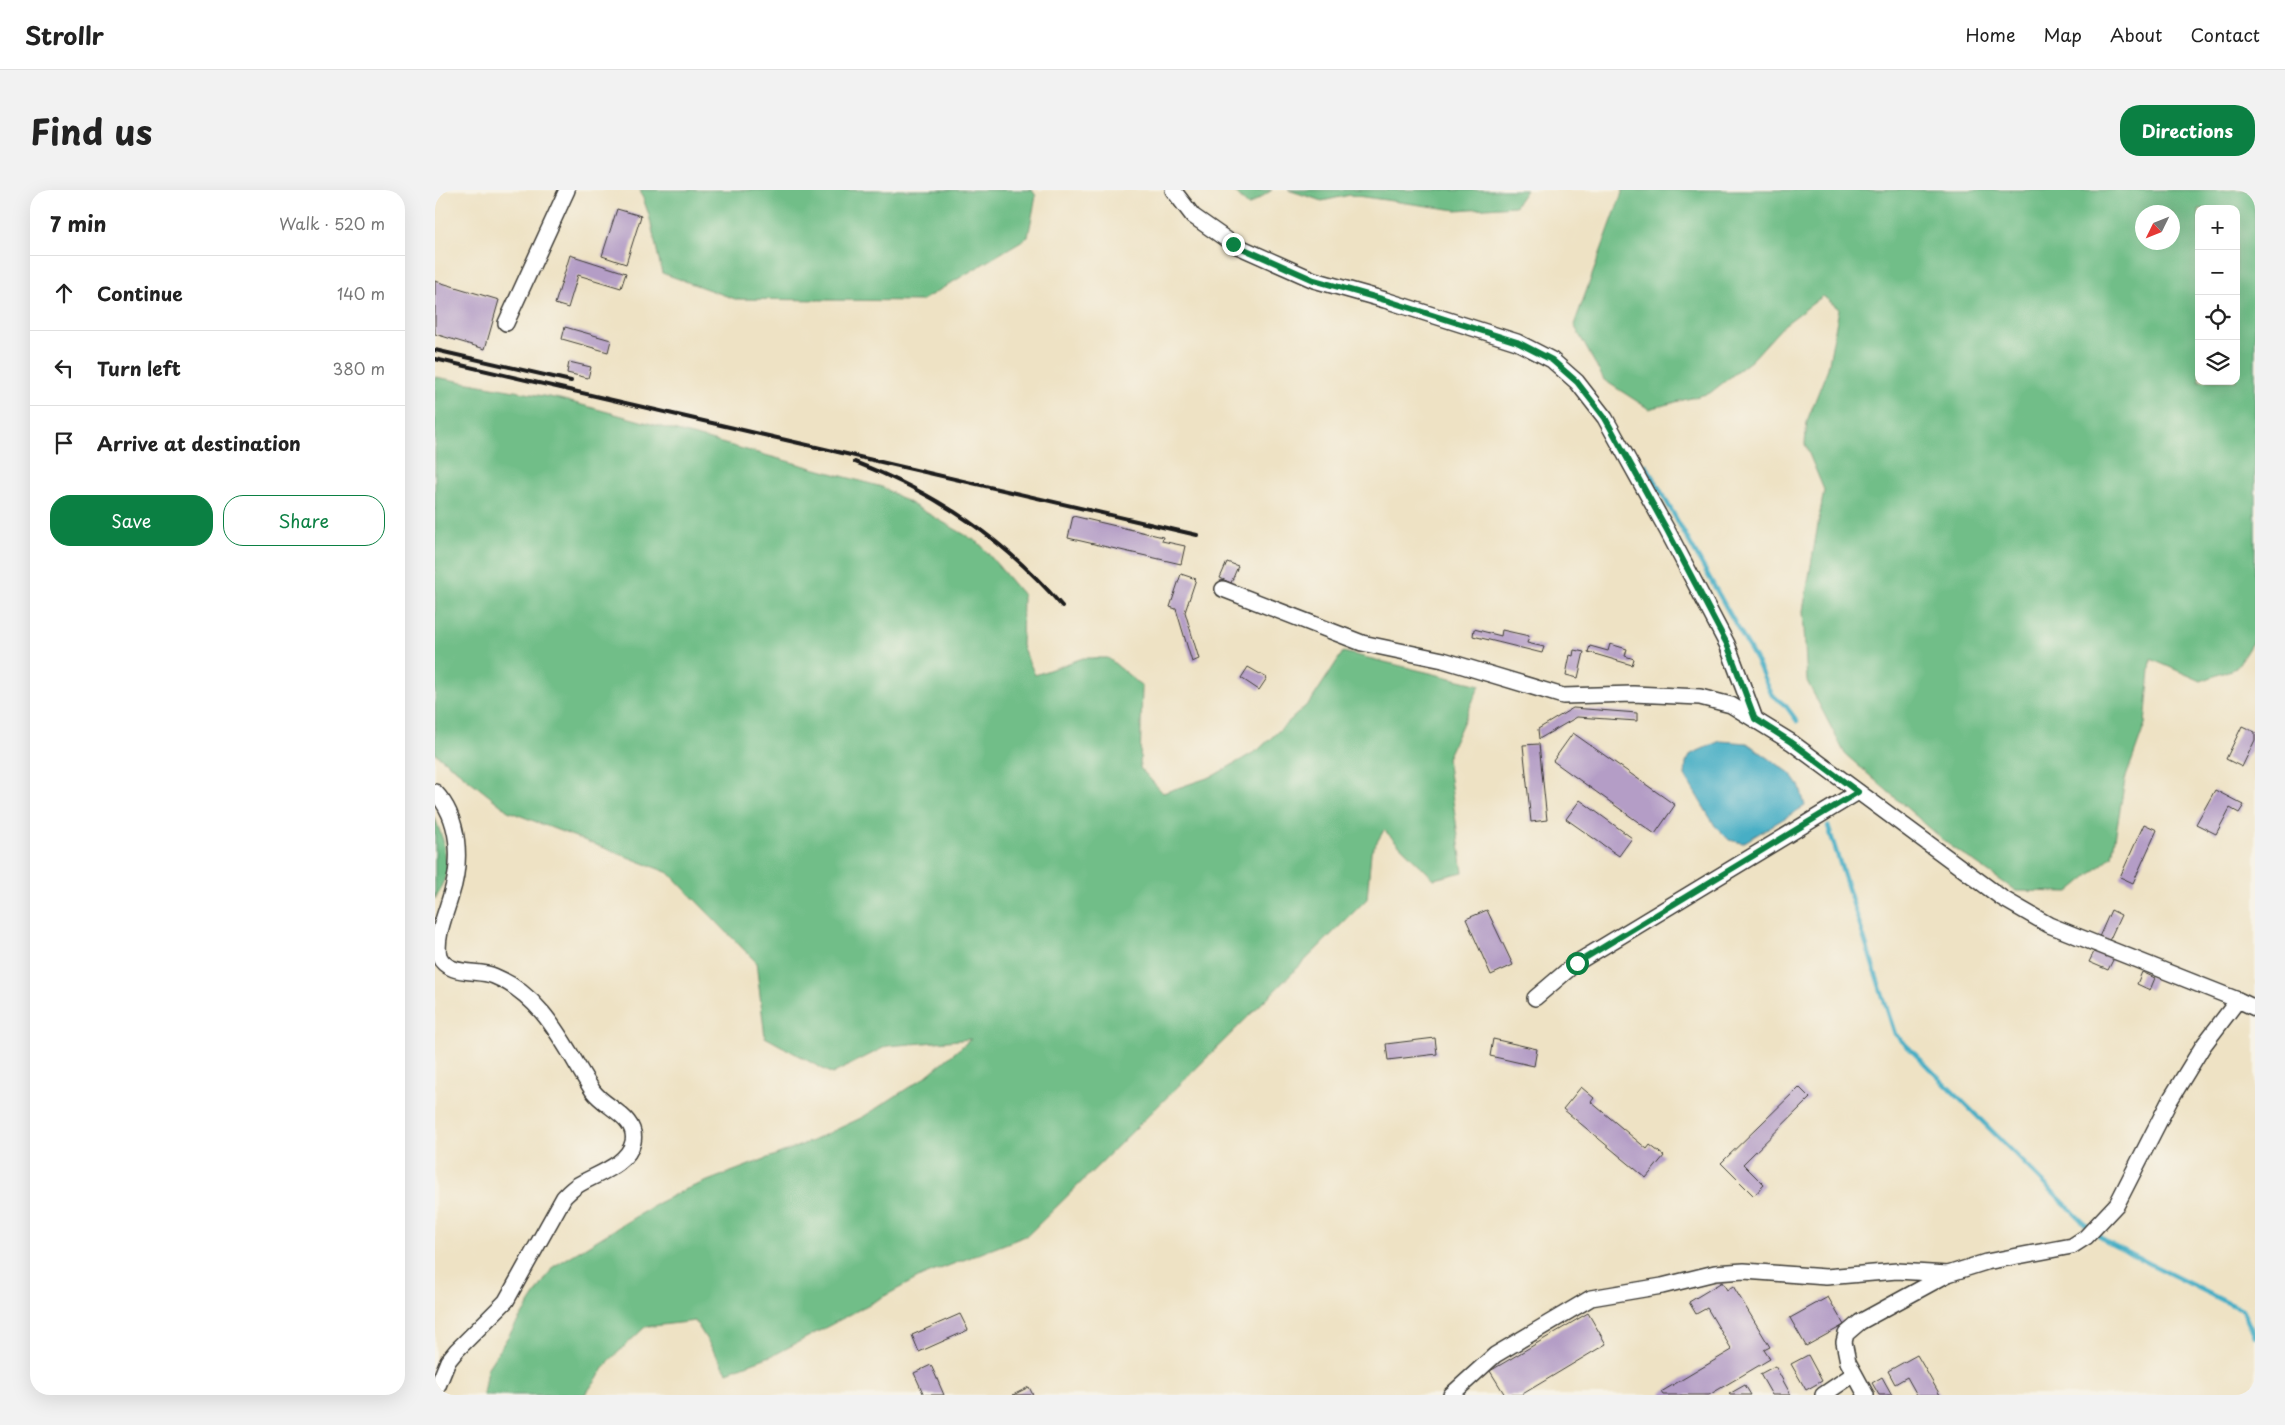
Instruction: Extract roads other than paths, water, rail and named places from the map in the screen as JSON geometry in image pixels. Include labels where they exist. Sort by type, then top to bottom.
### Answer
[{"type":"street","points":[[505,323],[567,190]]},
{"type":"street","points":[[1173,190],[1193,216],[1233,244],[1314,280],[1385,300],[1517,342],[1552,360],[1577,382],[1605,418],[1667,530],[1727,644],[1755,719]]},
{"type":"street","points":[[1223,589],[1362,643],[1443,660],[1563,696],[1633,694],[1700,697],[1731,705],[1791,742],[2002,898],[2049,925],[2255,1008]]},
{"type":"street","points":[[435,792],[445,802],[455,824],[457,857],[452,894],[441,919],[437,945],[439,958],[450,967],[493,975],[519,990],[540,1009],[567,1046],[593,1092],[632,1127],[633,1140],[629,1152],[617,1163],[577,1186],[564,1197],[506,1301],[448,1361],[435,1393]]},
{"type":"street","points":[[1535,998],[1577,963],[1858,792]]},
{"type":"street","points":[[1865,1395],[1848,1362],[1844,1342],[1846,1334],[1860,1322],[1948,1274],[1986,1262],[2072,1246],[2086,1237],[2117,1204],[2170,1100],[2203,1046],[2238,1000]]},
{"type":"street","points":[[1451,1395],[1495,1355],[1591,1298],[1662,1286],[1715,1273],[1743,1271],[1826,1277],[1897,1271],[1948,1274]]},
{"type":"street","points":[[1823,1395],[1854,1374]]},
{"type":"water","points":[[1720,741],[1747,743],[1790,773],[1800,787],[1805,806],[1743,843],[1729,840],[1715,826],[1685,776],[1686,763],[1691,754]]},
{"type":"waterway","points":[[1646,465],[1757,662],[1772,695],[1786,706],[1797,721]]},
{"type":"waterway","points":[[1828,826],[1895,1034],[2083,1222],[2107,1242],[2242,1310],[2255,1336]]},
{"type":"railway","points":[[435,350],[571,381]]},
{"type":"railway","points":[[435,359],[1197,535]]},
{"type":"railway","points":[[855,462],[914,489],[968,521],[1017,560],[1062,606]]}]
